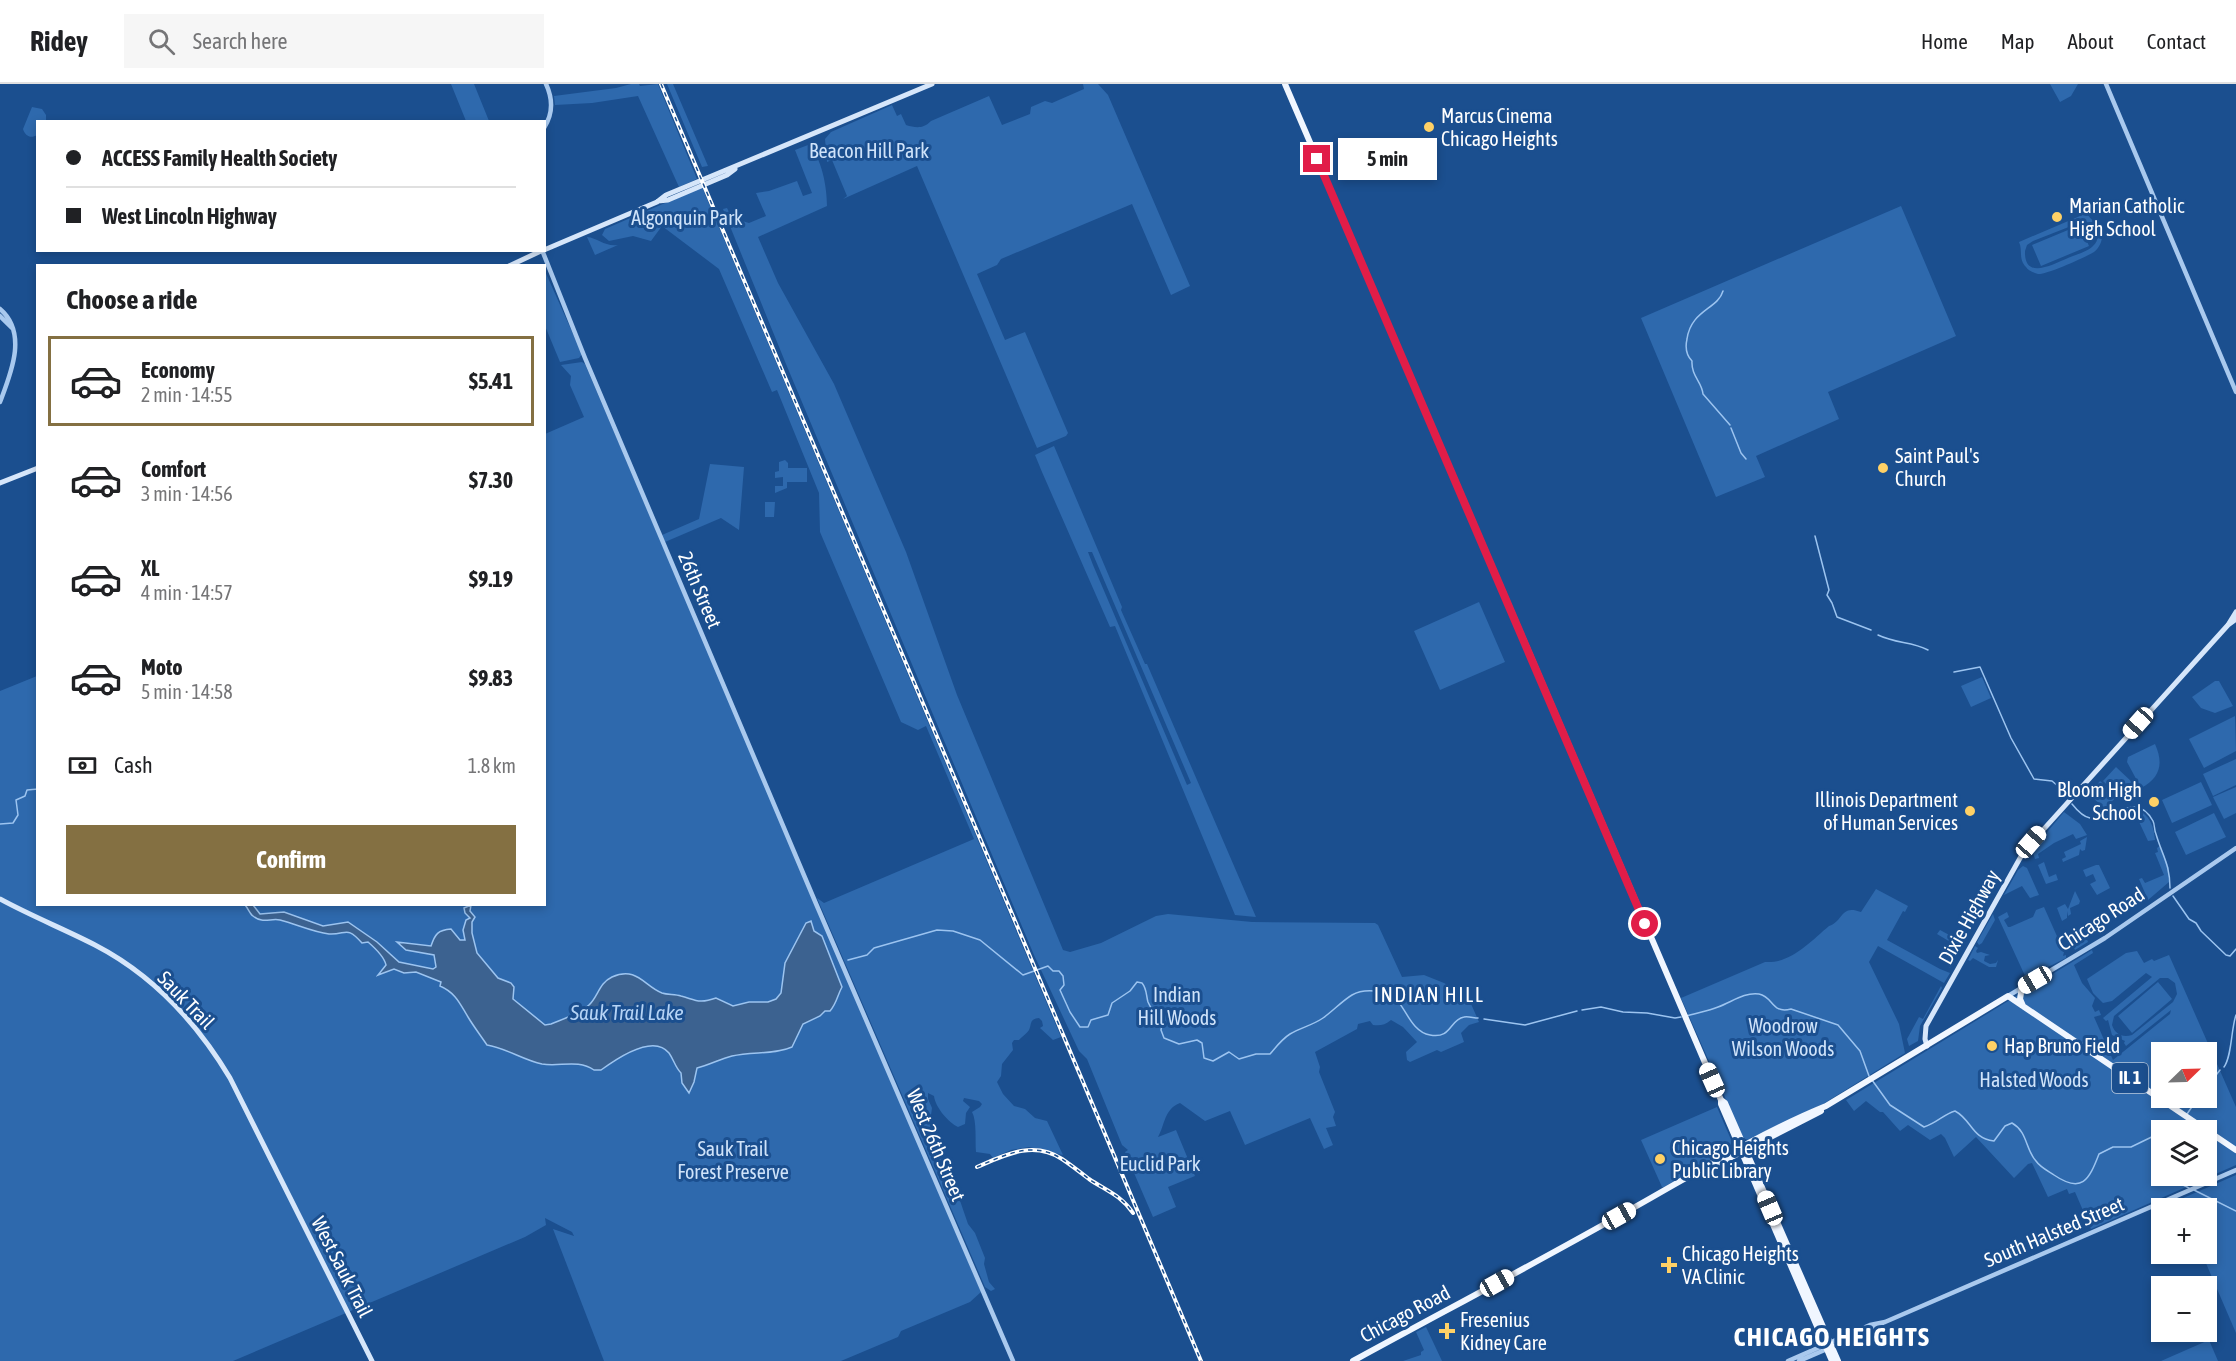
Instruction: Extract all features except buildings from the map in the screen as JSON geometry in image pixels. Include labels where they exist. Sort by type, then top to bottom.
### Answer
[{"type":"main road","points":[[546,249],[718,179],[736,168],[932,84]]},
{"type":"main road","points":[[1285,84],[1682,1011],[1721,1100],[1725,1103],[1742,1149],[1828,1346],[1832,1361]]},
{"type":"main road","points":[[512,264],[539,252]]},
{"type":"main road","points":[[1,481],[36,469]]},
{"type":"main road","name":"Dixie Highway","points":[[1927,1046],[1926,1026],[2024,851],[2228,625],[2236,612]]},
{"type":"main road","name":"Dixie Highway","points":[[2228,625],[2236,620]]},
{"type":"main road","name":"Sauk Trail","points":[[0,899],[112,955],[147,979],[178,1008],[211,1048],[230,1078],[285,1187]]},
{"type":"main road","points":[[2022,987],[2020,999],[2023,1006]]},
{"type":"main road","name":"Chicago Road","points":[[1353,1361],[1694,1175],[1708,1170],[1742,1149],[1816,1115],[1826,1106],[2008,996]]},
{"type":"main road","name":"IL 1","points":[[2008,996],[2236,1150]]},
{"type":"main road","name":"West Sauk Trail","points":[[285,1187],[372,1361]]},
{"type":"main road","points":[[1828,1346],[1838,1361]]},
{"type":"street","points":[[546,84],[550,93],[551,106],[550,117],[546,124]]},
{"type":"street","points":[[2106,84],[2236,392]]},
{"type":"street","name":"26th Street","points":[[544,252],[585,358],[833,941]]},
{"type":"street","points":[[0,309],[8,316],[15,333],[11,374],[0,402]]},
{"type":"street","points":[[0,315],[15,333]]},
{"type":"street","name":"Chicago Road","points":[[2008,996],[2105,938],[2236,848]]},
{"type":"street","name":"West 26th Street","points":[[833,941],[1013,1361]]},
{"type":"street","name":"South Halsted Street","points":[[1800,1361],[1870,1325],[1884,1322],[2236,1170]]},
{"type":"street","name":"South Halsted Street","points":[[1788,1361],[1828,1346]]},
{"type":"green space","points":[[451,84],[474,84],[489,120],[466,120]]},
{"type":"green space","points":[[631,84],[640,86],[658,84],[697,179],[679,187],[638,96],[592,103],[555,105],[554,96]]},
{"type":"green space","points":[[667,84],[673,84],[708,166],[702,167]]},
{"type":"green space","name":"Beacon Hill Park","points":[[1083,84],[1098,84],[1108,95],[1190,286],[1171,295],[1132,204],[1001,259],[997,265],[977,274],[1005,340],[1025,332],[1068,433],[1066,436],[1037,448],[917,166],[843,199],[847,196],[832,160],[827,162],[825,139],[831,132],[892,105],[897,116],[901,114],[906,125],[919,127],[989,96],[1002,125],[1030,114],[1031,107],[1045,101],[1052,103],[1084,89]]},
{"type":"green space","points":[[2050,84],[2078,84],[2071,96],[2060,102]]},
{"type":"green space","points":[[32,107],[42,109],[46,120],[36,120],[36,136],[30,137],[23,129]]},
{"type":"green space","points":[[808,145],[820,165],[825,182],[827,206],[758,237],[778,283],[834,384],[906,552],[957,695],[1063,950],[1070,952],[1101,943],[1156,916],[1168,914],[1252,922],[1375,923],[1402,977],[1424,975],[1468,997],[1479,1022],[1469,1025],[1461,1033],[1464,1042],[1441,1052],[1437,1050],[1410,1062],[1407,1060],[1406,1052],[1417,1042],[1403,1027],[1391,1020],[1380,1025],[1373,1025],[1370,1021],[1358,1024],[1357,1029],[1315,1052],[1320,1067],[1319,1072],[1335,1112],[1333,1117],[1336,1126],[1326,1128],[1333,1145],[1324,1149],[1310,1118],[1245,1145],[1230,1111],[1205,1121],[1180,1103],[1168,1113],[1158,1137],[1176,1130],[1195,1176],[1168,1187],[1176,1207],[1153,1217],[1125,1152],[1128,1150],[1122,1145],[1087,1059],[1079,1051],[1034,955],[723,209],[727,208],[732,218],[749,223],[766,216],[756,193],[797,181],[803,196],[812,193],[795,150]]},
{"type":"green space","name":"Algonquin Park","points":[[702,187],[1061,1037],[1053,1040],[1040,1028],[1043,1026],[1042,1021],[1039,1018],[1034,1019],[1029,1030],[1019,1040],[1014,1040],[1012,1043],[1013,1050],[1002,1064],[1001,1076],[997,1082],[1003,1094],[1014,1106],[1025,1109],[1035,1118],[1047,1121],[1063,1155],[1029,1147],[1011,1150],[993,1158],[990,1154],[976,1152],[972,1112],[982,1104],[979,1101],[964,1098],[963,1101],[970,1107],[966,1113],[965,1124],[958,1127],[943,1114],[934,1096],[928,1093],[932,1108],[930,1122],[942,1160],[941,1172],[956,1189],[968,1224],[975,1233],[985,1258],[984,1264],[989,1282],[995,1289],[991,1291],[985,1287],[817,898],[824,903],[974,839],[926,726],[918,730],[901,722],[820,532],[819,493],[777,390],[772,392],[719,269],[662,226],[651,241],[633,236],[609,241],[602,235],[605,229]]},
{"type":"green space","points":[[1901,206],[1956,336],[1828,392],[1839,419],[1756,456],[1765,477],[1716,497],[1641,318]]},
{"type":"green space","points":[[2087,213],[2102,232],[2100,245],[2094,252],[2042,274],[2034,273],[2024,264],[2019,242]],"holes":[[[2084,221],[2097,235],[2096,243],[2090,248],[2048,266],[2041,268],[2029,266],[2025,251],[2027,245]]]},
{"type":"green space","points":[[2080,225],[2089,246],[2041,266],[2032,245]]},
{"type":"green space","points":[[587,237],[609,245],[618,245],[595,255]]},
{"type":"green space","points":[[546,273],[582,354],[579,358],[560,362],[546,328]]},
{"type":"green space","name":"Sauk Trail Forest Preserve","points":[[582,362],[585,364],[981,1292],[970,1302],[901,1331],[898,1337],[841,1361],[604,1361],[553,1229],[574,1236],[572,1232],[545,1218],[546,1225],[525,1237],[233,1361],[0,1361],[0,691],[36,676],[36,906],[546,906],[546,434],[584,417],[570,385],[571,376],[561,365]],"holes":[[[431,946],[487,1045],[466,1015],[463,1005],[449,990]]]},
{"type":"green space","points":[[1054,446],[1122,607],[1121,610],[1145,664],[1147,664],[1256,917],[1235,915],[1115,626],[1110,627],[1035,455]],"holes":[[[1088,552],[1092,552],[1191,783],[1187,785]]]},
{"type":"green space","points":[[785,460],[788,468],[807,468],[807,482],[787,482],[787,488],[775,493],[775,486],[783,486],[783,477],[775,478],[775,472],[779,471],[779,462]]},
{"type":"green space","points":[[710,464],[744,467],[739,530],[721,518],[665,542],[662,535],[699,519]]},
{"type":"green space","points":[[765,502],[775,502],[774,517],[765,517]]},
{"type":"green space","points":[[1479,602],[1505,662],[1440,690],[1414,631]]},
{"type":"green space","points":[[1982,677],[1991,698],[1971,707],[1961,686]]},
{"type":"green space","points":[[2215,681],[2219,681],[2233,706],[2215,713],[2201,708],[2192,697]]},
{"type":"green space","points":[[2235,716],[2236,751],[2204,768],[2189,739]]},
{"type":"green space","points":[[2155,744],[2160,764],[2159,770],[2152,780],[2141,788],[2127,762],[2128,757]]},
{"type":"green space","points":[[2236,759],[2236,785],[2213,796],[2203,774]]},
{"type":"green space","points":[[2116,767],[2133,783],[2120,797],[2103,781]]},
{"type":"green space","points":[[2100,781],[2117,796],[2105,809],[2089,794]]},
{"type":"green space","points":[[2201,782],[2212,805],[2172,823],[2162,800]]},
{"type":"green space","points":[[2236,787],[2236,813],[2224,819],[2213,797]]},
{"type":"green space","points":[[2131,809],[2146,815],[2153,829],[2155,840],[2148,841],[2134,811],[2119,818],[2119,815]]},
{"type":"green space","points":[[2064,812],[2080,824],[2087,835],[2076,839],[2073,834],[2054,843],[2038,854],[2039,858],[2035,859],[2032,850]]},
{"type":"green space","points":[[2214,813],[2226,837],[2186,855],[2175,832]]},
{"type":"green space","points":[[2087,837],[2085,850],[2080,849],[2079,855],[2063,862],[2062,859],[2066,857],[2064,852],[2081,844],[2080,841]]},
{"type":"green space","points":[[2160,846],[2169,868],[2169,882],[2148,900],[2139,879],[2142,878],[2145,883],[2164,875],[2155,853],[2158,852],[2157,848]]},
{"type":"green space","points":[[2044,862],[2049,877],[2056,874],[2058,880],[2046,884],[2038,865]]},
{"type":"green space","points":[[2099,865],[2110,888],[2097,895],[2090,884],[2096,881],[2093,874],[2086,877],[2083,870]]},
{"type":"green space","points":[[2023,866],[2027,868],[2039,895],[2030,898],[2022,886],[2004,895],[2018,870]]},
{"type":"green space","name":"Woodrow Wilson Woods","points":[[1876,889],[1908,906],[1887,940],[1950,973],[1944,983],[1878,946],[1869,962],[1899,1024],[1905,1053],[1823,1104],[1748,1140],[1743,1138],[1681,998],[1765,962],[1774,962],[1792,955],[1808,945],[1849,910],[1861,912]]},
{"type":"green space","points":[[2075,891],[2080,901],[2079,904],[2070,908],[2071,914],[2068,916],[2067,911],[2067,918],[2062,921],[2057,908],[2065,904],[2068,909]]},
{"type":"green space","points":[[2044,907],[2064,952],[2063,956],[2066,955],[2066,958],[2026,978],[1998,917],[2007,912],[2009,917],[2004,920],[2010,927],[2033,917],[2036,910]]},
{"type":"green space","points":[[1993,914],[1995,920],[1979,945],[1977,942]]},
{"type":"green space","points":[[1940,930],[1964,943],[1950,968],[1944,960],[1952,943],[1937,934]]},
{"type":"green space","points":[[2074,933],[2082,938],[2086,937],[2088,942],[2075,950],[2069,936]]},
{"type":"green space","points":[[1975,946],[1978,948],[1977,953],[1990,955],[1985,956],[1984,961],[1990,964],[1998,960],[1996,967],[1989,967],[1973,958],[1968,960]]},
{"type":"green space","name":"Halsted Woods","points":[[2092,950],[2093,953],[2074,965],[2082,983],[2095,998],[2092,1006],[2095,1012],[2099,1010],[2101,1015],[2094,1017],[2113,1060],[2170,1014],[2171,1010],[2126,1046],[2125,1041],[2112,1035],[2108,1020],[2103,1018],[2152,977],[2146,973],[2112,1001],[2103,1003],[2093,993],[2087,979],[2126,953],[2137,951],[2144,963],[2169,955],[2207,1042],[2151,1042],[2151,1108],[2217,1108],[2217,1064],[2236,1107],[2236,1165],[2217,1173],[2217,1120],[2151,1120],[2151,1186],[2188,1186],[2161,1198],[2151,1198],[2151,1203],[2091,1229],[2075,1192],[2069,1194],[2067,1189],[2048,1197],[2032,1163],[2014,1178],[1976,1137],[1954,1157],[1941,1134],[1930,1140],[1908,1125],[1900,1131],[1883,1112],[1866,1101],[1854,1111],[1846,1100]],"holes":[[[2160,978],[2168,978],[2175,983],[2177,994],[2173,1002],[2132,1035],[2122,1036],[2117,1033],[2112,1025],[2114,1016]]]},
{"type":"green space","points":[[2158,982],[2172,999],[2132,1033],[2118,1016]]},
{"type":"green space","points":[[1941,986],[1942,988],[1920,1026],[1918,1041],[1909,1046],[1907,1039],[1919,1017],[1923,1019]]},
{"type":"green space","points":[[1717,1107],[1732,1147],[1662,1187],[1641,1140]]},
{"type":"green space","points":[[2236,1175],[2236,1333],[2217,1289],[2217,1276],[2211,1276],[2206,1264],[2217,1264],[2217,1198],[2183,1198],[2211,1186],[2217,1186],[2217,1183]]},
{"type":"green space","points":[[1426,1327],[1442,1361],[1403,1361],[1421,1355],[1424,1350],[1416,1332]]},
{"type":"green space","points":[[2204,1342],[2210,1342],[2218,1361],[2161,1361]]},
{"type":"water","name":"Sauk Trail Lake","points":[[246,906],[254,906],[260,914],[284,912],[323,926],[348,922],[377,942],[399,962],[433,969],[436,967],[434,955],[406,950],[397,942],[431,946],[438,933],[451,929],[460,940],[465,940],[463,930],[466,920],[470,918],[464,908],[471,906],[470,911],[475,917],[472,922],[472,933],[477,953],[498,978],[511,983],[514,987],[513,999],[545,1025],[576,1014],[585,1008],[592,1002],[604,983],[621,974],[634,975],[662,993],[698,1001],[716,998],[733,1006],[776,999],[781,993],[785,963],[806,923],[811,921],[814,931],[822,936],[842,987],[830,1011],[825,1011],[803,1024],[792,1047],[778,1051],[732,1056],[697,1068],[689,1093],[669,1053],[654,1046],[635,1050],[601,1070],[594,1070],[575,1064],[542,1064],[487,1045],[457,999],[440,986],[441,982],[416,972],[404,973],[394,969],[378,975],[386,965],[381,955],[368,942],[362,943],[353,934],[317,932],[280,920],[260,920],[252,915]]},
{"type":"waterway","points":[[1723,291],[1716,302],[1699,316],[1689,329],[1686,348],[1703,394],[1730,425]]},
{"type":"waterway","points":[[1731,428],[1741,453],[1746,459]]},
{"type":"waterway","points":[[1815,536],[1829,590],[1827,595],[1837,617],[1871,630]]},
{"type":"waterway","points":[[1878,635],[1928,650]]},
{"type":"waterway","points":[[1954,672],[1980,667],[2011,738],[2034,779],[2052,781],[2066,793]]},
{"type":"waterway","points":[[0,824],[13,823],[18,815],[16,800],[25,796],[27,790],[36,789]]},
{"type":"waterway","points":[[2072,804],[2090,818],[2107,816],[2131,807],[2146,812],[2154,823],[2167,866],[2170,888]]},
{"type":"waterway","points":[[2173,896],[2189,919],[2196,923],[2201,931],[2226,955],[2230,956],[2236,949]]},
{"type":"waterway","points":[[848,960],[867,955],[874,948],[937,930],[953,931],[980,940],[1023,975],[1048,966],[1053,971],[1059,971],[1063,976],[1064,985],[1060,990],[1080,1027],[1088,1027],[1091,1020],[1108,1015],[1112,1003],[1130,991],[1137,982],[1142,983],[1148,1002],[1162,1025],[1164,1038],[1179,1044],[1197,1040],[1202,1043],[1204,1058],[1213,1061],[1229,1052],[1239,1059],[1256,1054],[1270,1054],[1290,1034],[1319,1020],[1348,997],[1363,991],[1381,992],[1392,996],[1400,1003],[1418,1030],[1430,1035],[1446,1032],[1455,1022],[1464,1017],[1478,1018]]},
{"type":"waterway","points":[[1686,1016],[1743,996],[1759,994],[1768,998],[1780,1009],[1791,1009],[1838,1025],[1860,1051],[1869,1076]]},
{"type":"waterway","points":[[1582,1010],[1601,1007],[1623,1012],[1681,1017]]},
{"type":"waterway","points":[[1484,1019],[1525,1025],[1577,1011]]},
{"type":"waterway","points":[[2224,1067],[2229,1056],[2236,1015]]},
{"type":"waterway","points":[[2217,1074],[2220,1070]]},
{"type":"waterway","points":[[1872,1080],[1890,1105],[1924,1127],[1955,1111],[1976,1133],[1994,1141],[2005,1126],[2012,1123],[2021,1131],[2032,1156],[2038,1163],[2044,1169],[2071,1183],[2078,1184],[2088,1177],[2099,1154],[2113,1147],[2131,1147],[2151,1137]]},
{"type":"waterway","points":[[2187,1114],[2191,1108]]},
{"type":"waterway","points":[[2185,1186],[2189,1188]]},
{"type":"waterway","points":[[2194,1190],[2236,1211]]},
{"type":"railway","points":[[661,84],[1201,1361]]},
{"type":"railway","points":[[977,1167],[1019,1151],[1051,1153],[1118,1197],[1133,1213]]},
{"type":"place","name":"Marcus Cinema Chicago Heights","points":[[1429,127]]},
{"type":"place","name":"Marian Catholic High School","points":[[2057,217]]},
{"type":"place","name":"Saint Paul's Church","points":[[1883,468]]},
{"type":"place","name":"Bloom High School","points":[[2154,802]]},
{"type":"place","name":"Illinois Department of Human Services","points":[[1970,811]]},
{"type":"place","name":"Hap Bruno Field","points":[[1992,1046]]},
{"type":"place","name":"Chicago Heights Public Library","points":[[1660,1159]]},
{"type":"place","name":"Chicago Heights VA Clinic","points":[[1669,1265]]},
{"type":"place","name":"Fresenius Kidney Care","points":[[1447,1331]]},
{"type":"district","name":"INDIAN HILL","points":[[1429,995]]},
{"type":"district","name":"CHICAGO HEIGHTS","points":[[1832,1337]]},
{"type":"route","points":[[1317,159],[1645,924]]},
{"type":"park label","name":"Indian Hill Woods","points":[[1177,1006]]},
{"type":"park label","name":"Euclid Park","points":[[1160,1164]]}]
